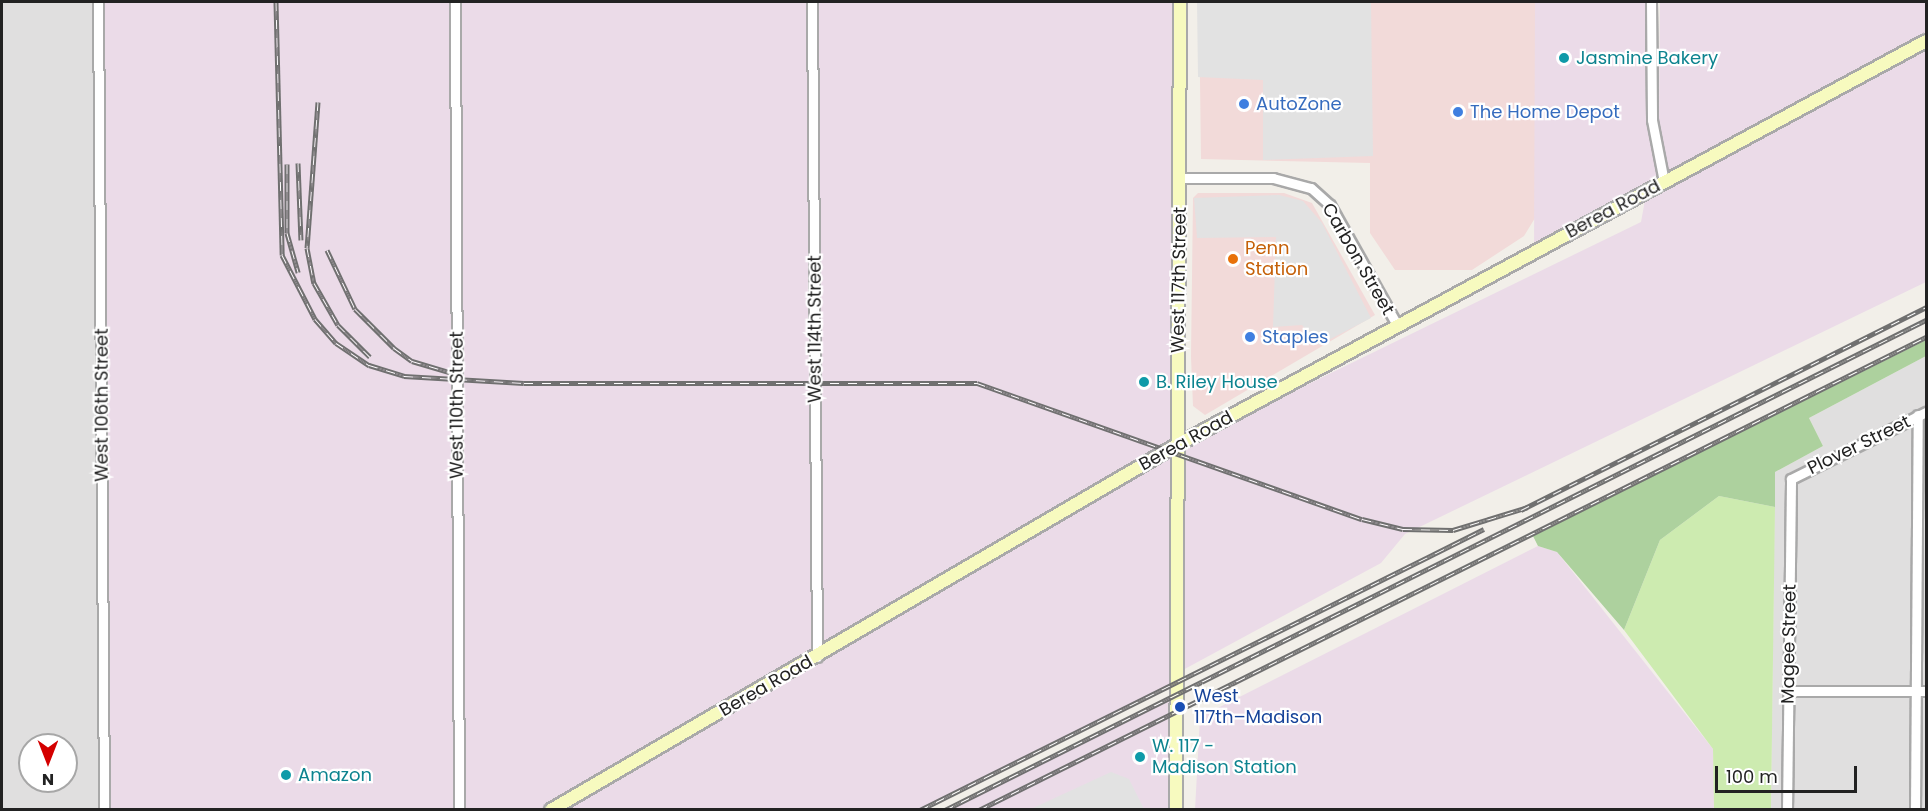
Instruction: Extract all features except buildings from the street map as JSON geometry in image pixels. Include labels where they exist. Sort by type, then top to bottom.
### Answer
[{"type":"main road","name":"West 117th Street","points":[[1176,810],[1180,2]]},
{"type":"main road","name":"Berea Road","points":[[551,810],[817,657],[1177,445],[1396,323],[1926,41]]},
{"type":"street","name":"West 106th Street","points":[[98,2],[104,810]]},
{"type":"street","name":"West 110th Street","points":[[455,2],[459,810]]},
{"type":"street","name":"West 114th Street","points":[[812,2],[817,657]]},
{"type":"street","points":[[1651,2],[1652,120],[1664,182]]},
{"type":"street","name":"Carbon Street","points":[[1180,178],[1273,178],[1311,188],[1330,205],[1396,323]]},
{"type":"street","points":[[1915,810],[1922,413]]},
{"type":"street","name":"Plover Street","points":[[1791,479],[1922,413]]},
{"type":"street","name":"Magee Street","points":[[1787,810],[1791,479]]},
{"type":"street","points":[[1789,691],[1926,691]]},
{"type":"shaded area","points":[[2,2],[98,2],[104,809],[2,810]]},
{"type":"shaded area","points":[[98,2],[1180,2],[1177,682],[920,809],[104,809]]},
{"type":"shaded area","points":[[1197,2],[1371,2],[1373,156],[1263,160],[1263,80],[1198,77]]},
{"type":"shaded area","points":[[1199,2],[1535,2],[1535,218],[1524,236],[1472,270],[1395,270],[1370,233],[1370,163],[1201,159]]},
{"type":"shaded area","points":[[1535,2],[1645,2],[1646,123],[1653,150],[1659,118],[1660,2],[1926,2],[1926,282],[1405,534],[1381,563],[1181,671],[1183,445],[1641,222],[1647,189],[1534,248]]},
{"type":"shaded area","points":[[1198,193],[1284,193],[1312,203],[1375,315],[1205,415],[1193,406],[1191,357],[1193,198]]},
{"type":"shaded area","points":[[1279,195],[1303,201],[1322,223],[1371,318],[1319,345],[1302,325],[1273,327],[1276,237],[1197,238],[1194,198]]},
{"type":"shaded area","points":[[1926,356],[1926,809],[1771,810],[1775,472],[1823,446],[1809,418]]},
{"type":"shaded area","points":[[1538,546],[1557,552],[1713,749],[1714,809],[1195,810],[1200,717]]},
{"type":"shaded area","points":[[1177,694],[1176,809],[946,810],[1158,704]]},
{"type":"shaded area","points":[[1111,772],[1129,779],[1144,809],[1031,809]]},
{"type":"green space","points":[[1926,340],[1926,356],[1809,418],[1823,446],[1775,472],[1775,507],[1719,496],[1660,540],[1624,630],[1557,552],[1538,546],[1533,536]]},
{"type":"green space","points":[[1719,496],[1775,507],[1771,809],[1714,809],[1713,749],[1624,630],[1660,540]]},
{"type":"railway","points":[[276,2],[282,255],[315,319],[336,343],[369,365],[404,376],[524,383],[977,383],[1362,519],[1403,529],[1453,530],[1528,507]]},
{"type":"railway","points":[[318,102],[307,248],[314,283],[338,325],[370,357]]},
{"type":"railway","points":[[298,163],[301,240]]},
{"type":"railway","points":[[287,164],[287,233],[298,272]]},
{"type":"railway","points":[[327,250],[355,309],[394,348],[412,361],[456,374]]},
{"type":"railway","points":[[1521,510],[1926,307]]},
{"type":"railway","points":[[945,810],[1926,320]]},
{"type":"railway","points":[[979,810],[1926,337]]},
{"type":"railway","points":[[920,810],[1484,529]]},
{"type":"place","name":"Jasmine Bakery","points":[[1564,58]]},
{"type":"place","name":"AutoZone","points":[[1244,104]]},
{"type":"place","name":"The Home Depot","points":[[1458,112]]},
{"type":"place","name":"Penn Station","points":[[1233,259]]},
{"type":"place","name":"Staples","points":[[1250,337]]},
{"type":"place","name":"B. Riley House","points":[[1144,382]]},
{"type":"place","name":"West 117th–Madison","points":[[1180,707]]},
{"type":"place","name":"W. 117 - Madison Station","points":[[1140,757]]},
{"type":"place","name":"Amazon","points":[[286,775]]}]
